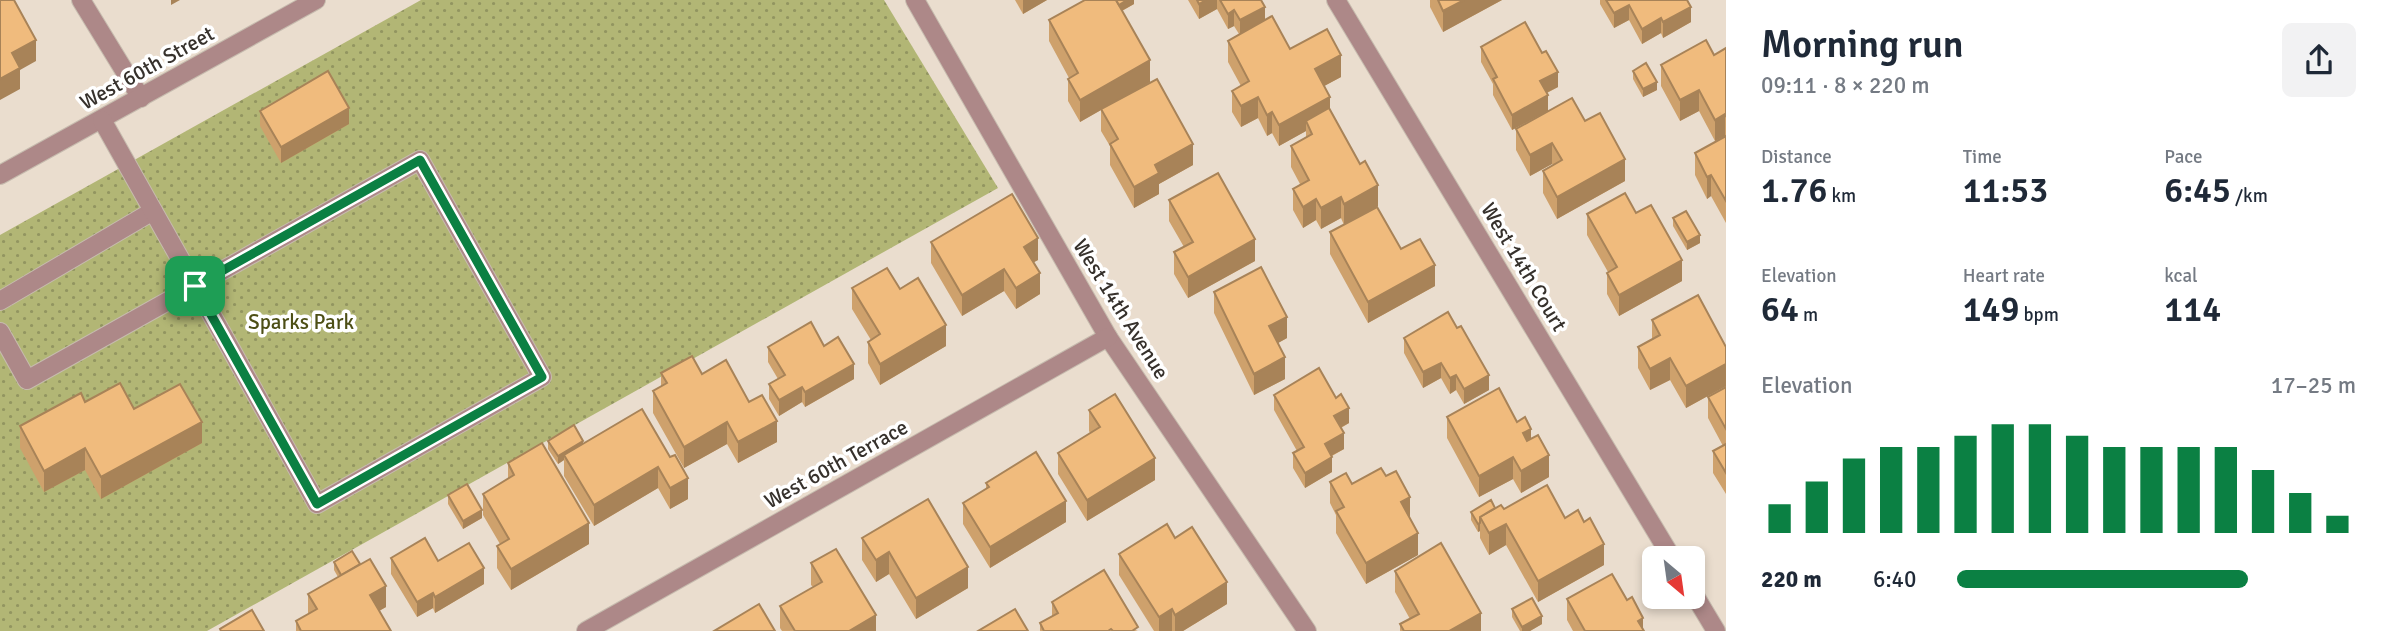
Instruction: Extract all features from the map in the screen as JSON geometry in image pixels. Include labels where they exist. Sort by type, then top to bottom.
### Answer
[{"type":"street","points":[[81,0],[141,98]]},
{"type":"street","name":"West 60th Street","points":[[0,175],[316,0]]},
{"type":"street","name":"West 14th Avenue","points":[[915,0],[1108,337],[1307,631]]},
{"type":"street","name":"West 14th Court","points":[[1336,0],[1665,546]]},
{"type":"street","points":[[0,332],[27,380],[195,286],[420,160],[542,377],[317,504],[195,286],[102,120]]},
{"type":"street","points":[[0,301],[153,211]]},
{"type":"street","name":"West 60th Terrace","points":[[586,631],[1108,337]]},
{"type":"street","points":[[1702,609],[1716,631]]},
{"type":"green space","name":"Sparks Park","points":[[421,0],[884,0],[998,188],[207,631],[0,631],[0,235]]},
{"type":"building","points":[[0,0],[14,0],[36,40],[12,53],[20,68],[0,79]]},
{"type":"building","points":[[1085,0],[1116,0],[1150,60],[1080,100],[1068,79],[1078,73],[1049,20]]},
{"type":"building","points":[[1220,0],[1261,0],[1265,7],[1240,20],[1234,10],[1228,14]]},
{"type":"building","points":[[1438,0],[1464,0],[1443,11]]},
{"type":"building","points":[[1606,0],[1687,0],[1691,7],[1663,22],[1661,18],[1642,29],[1629,5],[1614,13]]},
{"type":"building","points":[[1272,16],[1290,49],[1327,29],[1341,55],[1315,69],[1330,97],[1279,125],[1272,112],[1267,115],[1258,97],[1241,106],[1232,91],[1249,81],[1228,41]]},
{"type":"building","points":[[1525,22],[1542,53],[1546,51],[1558,72],[1540,81],[1548,95],[1512,115],[1493,79],[1497,77],[1481,47]]},
{"type":"building","points":[[1706,40],[1714,55],[1726,48],[1726,117],[1725,114],[1715,120],[1699,90],[1680,100],[1661,65]]},
{"type":"building","points":[[1646,63],[1657,82],[1643,89],[1633,71]]},
{"type":"building","points":[[328,71],[349,108],[281,147],[260,111]]},
{"type":"building","points":[[1157,79],[1193,144],[1155,165],[1159,173],[1134,187],[1110,144],[1118,139],[1101,109]]},
{"type":"building","points":[[1572,98],[1585,121],[1600,113],[1625,159],[1557,197],[1543,171],[1562,160],[1552,143],[1530,155],[1516,129]]},
{"type":"building","points":[[1329,108],[1360,164],[1365,161],[1378,185],[1344,204],[1341,197],[1321,208],[1316,199],[1303,207],[1293,189],[1309,180],[1291,146],[1312,134],[1306,121]]},
{"type":"building","points":[[1726,136],[1726,201],[1711,175],[1707,177],[1695,153]]},
{"type":"building","points":[[1218,173],[1255,239],[1188,277],[1174,252],[1193,242],[1169,200]]},
{"type":"building","points":[[1625,193],[1636,213],[1651,205],[1682,260],[1619,295],[1607,273],[1617,267],[1587,214]]},
{"type":"building","points":[[1012,194],[1038,238],[1024,247],[1040,273],[1016,288],[1004,269],[962,295],[931,242]]},
{"type":"building","points":[[1377,207],[1401,249],[1420,239],[1435,265],[1368,302],[1330,232]]},
{"type":"building","points":[[1686,211],[1700,235],[1687,242],[1673,218]]},
{"type":"building","points":[[1261,267],[1287,317],[1269,326],[1285,357],[1254,374],[1214,292]]},
{"type":"building","points":[[887,268],[900,289],[918,278],[946,325],[880,364],[868,342],[880,334],[852,288]]},
{"type":"building","points":[[1698,295],[1726,347],[1726,364],[1686,386],[1670,358],[1650,369],[1638,347],[1660,335],[1652,320]]},
{"type":"building","points":[[1448,312],[1457,328],[1461,326],[1489,375],[1464,389],[1456,375],[1450,378],[1441,363],[1423,372],[1404,338]]},
{"type":"building","points":[[811,322],[824,346],[838,337],[854,364],[805,392],[802,387],[779,400],[769,384],[785,375],[768,347]]},
{"type":"building","points":[[692,356],[702,374],[726,360],[749,402],[762,395],[777,421],[738,442],[727,422],[684,447],[653,391],[667,383],[661,373]]},
{"type":"building","points":[[1319,368],[1336,398],[1341,394],[1349,408],[1334,416],[1344,433],[1325,444],[1332,457],[1305,473],[1293,453],[1304,447],[1274,395]]},
{"type":"building","points":[[120,383],[134,409],[180,384],[202,422],[101,477],[85,448],[44,471],[20,426],[81,393],[85,402]]},
{"type":"building","points":[[1726,387],[1726,429],[1708,397]]},
{"type":"building","points":[[1499,388],[1517,422],[1525,417],[1531,429],[1523,433],[1527,441],[1538,435],[1549,455],[1521,471],[1513,457],[1479,476],[1447,417]]},
{"type":"building","points":[[1115,394],[1155,458],[1087,500],[1058,453],[1100,427],[1089,410]]},
{"type":"building","points":[[642,409],[670,457],[675,455],[688,478],[670,488],[658,467],[594,505],[564,455]]},
{"type":"building","points":[[574,425],[583,441],[558,456],[548,441]]},
{"type":"building","points":[[542,443],[589,523],[511,569],[497,546],[509,539],[483,494],[514,475],[508,463]]},
{"type":"building","points":[[1726,444],[1726,473],[1713,451]]},
{"type":"building","points":[[1036,452],[1066,501],[990,547],[963,503],[989,487],[986,483]]},
{"type":"building","points":[[1381,468],[1386,476],[1396,471],[1410,497],[1401,502],[1418,533],[1366,563],[1336,511],[1344,507],[1330,482],[1346,473],[1352,484]]},
{"type":"building","points":[[467,484],[482,510],[463,521],[448,495]]},
{"type":"building","points":[[1547,485],[1565,518],[1578,510],[1584,522],[1590,518],[1604,544],[1538,581],[1506,524],[1489,533],[1480,517],[1501,505],[1504,509]]},
{"type":"building","points":[[928,499],[968,567],[916,598],[889,552],[876,560],[862,538]]},
{"type":"building","points":[[1491,500],[1495,508],[1480,517],[1478,524],[1471,512]]},
{"type":"building","points":[[1167,524],[1175,538],[1192,527],[1227,582],[1175,615],[1172,609],[1159,617],[1119,554]]},
{"type":"building","points":[[425,538],[438,561],[469,543],[484,568],[435,597],[433,593],[417,602],[391,558]]},
{"type":"building","points":[[1441,543],[1481,613],[1449,631],[1404,631],[1400,624],[1419,614],[1395,571]]},
{"type":"building","points":[[836,549],[876,615],[849,631],[795,631],[780,606],[822,582],[811,563]]},
{"type":"building","points":[[352,551],[360,564],[341,575],[334,562]]},
{"type":"building","points":[[370,559],[386,586],[370,595],[391,631],[301,631],[296,621],[317,609],[308,594]]},
{"type":"building","points":[[1104,570],[1138,627],[1132,631],[1044,631],[1040,623],[1058,613],[1052,602]]},
{"type":"building","points":[[1612,574],[1627,600],[1632,597],[1643,618],[1638,621],[1644,631],[1585,631],[1567,599]]},
{"type":"building","points":[[1532,598],[1542,616],[1522,627],[1512,609]]},
{"type":"building","points":[[759,604],[775,631],[714,631]]},
{"type":"building","points":[[1015,609],[1028,631],[978,631]]},
{"type":"building","points":[[252,610],[264,631],[221,631],[220,629]]},
{"type":"route","points":[[420,160],[542,377],[317,504],[195,286],[420,160]]}]
